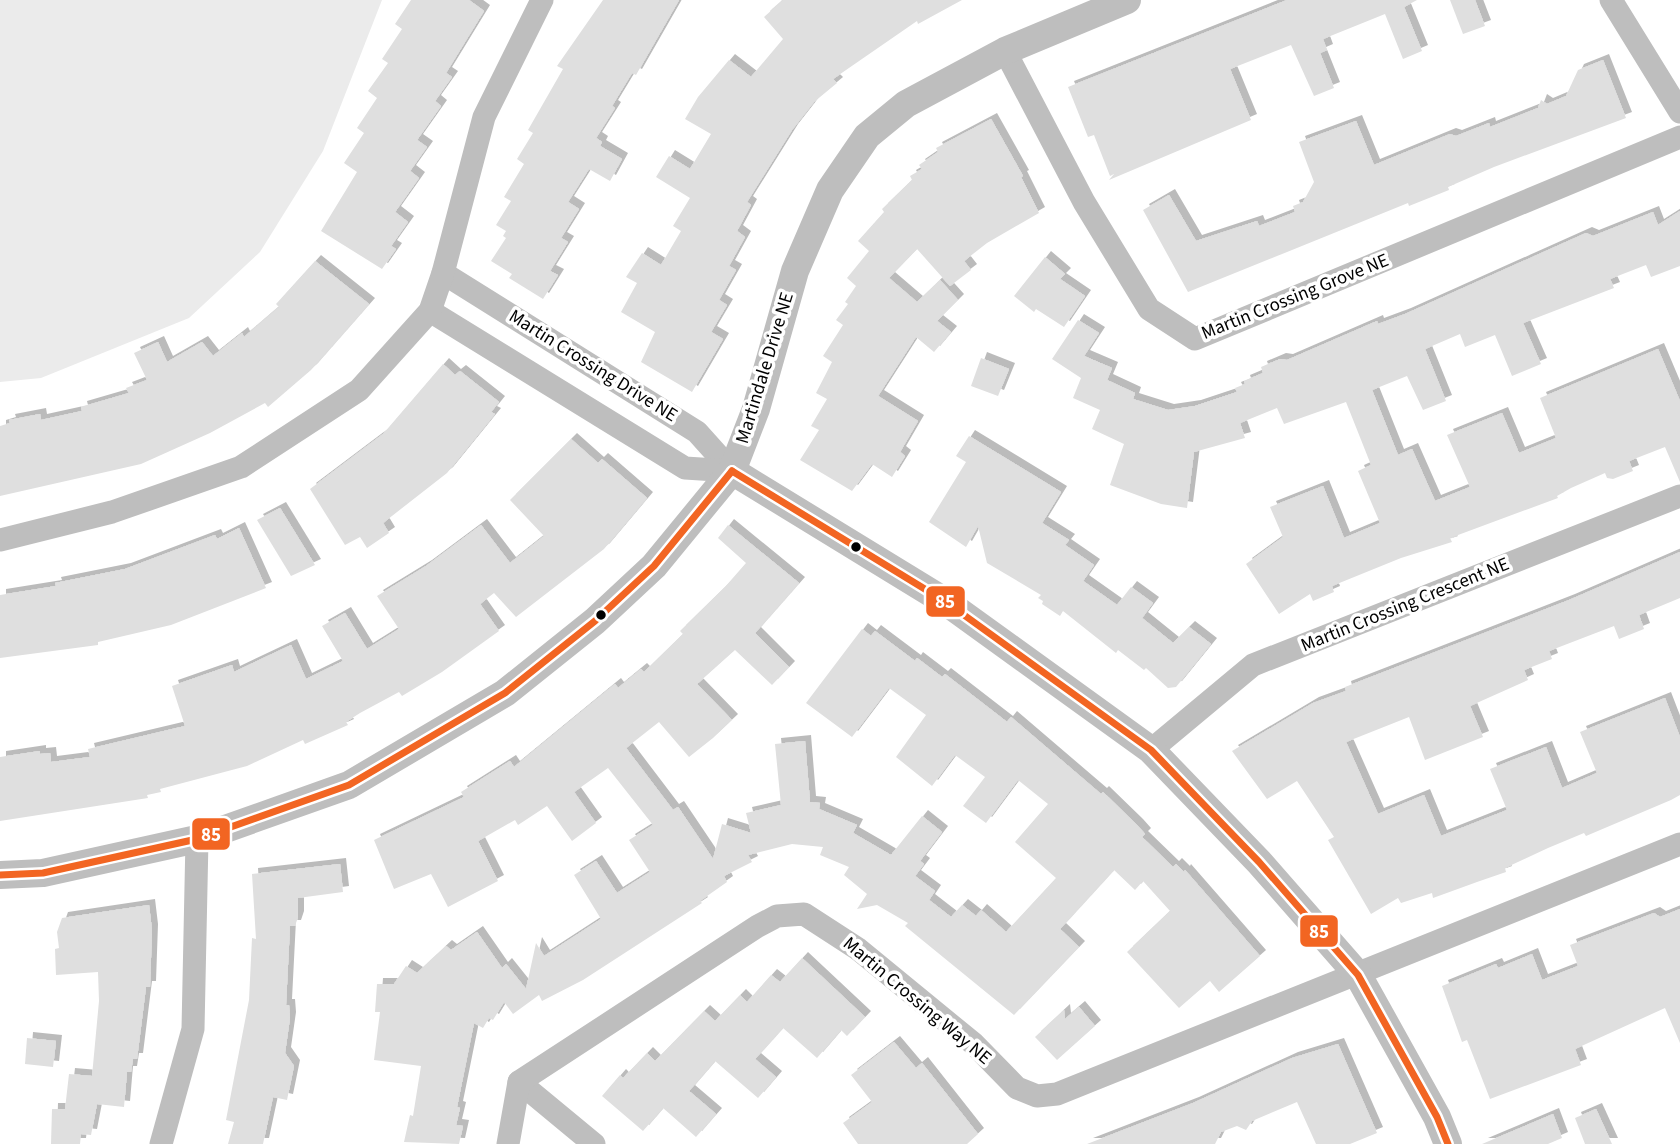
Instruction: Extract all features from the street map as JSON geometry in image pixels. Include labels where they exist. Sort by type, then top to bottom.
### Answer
[{"type":"street","points":[[0,540],[112,512],[241,467],[359,390],[430,311],[443,273],[484,117],[542,0]]},
{"type":"street","name":"Martindale Drive NE","points":[[0,875],[43,873],[197,839],[349,785],[505,693],[595,621],[654,566],[732,471],[756,409],[795,271],[830,190],[867,136],[906,104],[1005,51],[1127,0]]},
{"type":"street","points":[[1611,0],[1680,112]]},
{"type":"street","name":"Martin Crossing Grove NE","points":[[1005,51],[1084,202],[1149,309],[1195,339],[1680,137]]},
{"type":"street","name":"Martin Crossing Drive NE","points":[[443,273],[696,432],[732,471],[946,602],[1151,750],[1259,862],[1358,975],[1437,1117],[1448,1144]]},
{"type":"street","name":"Martin Crossing Drive NE","points":[[430,311],[685,468],[732,471]]},
{"type":"street","name":"Martin Crossing Crescent NE","points":[[1151,750],[1253,665],[1680,495]]},
{"type":"street","points":[[161,1144],[193,1029],[197,839]]},
{"type":"street","points":[[1358,975],[1680,844]]},
{"type":"street","name":"Martin Crossing Way NE","points":[[519,1082],[777,916],[804,914],[858,948],[974,1044],[1017,1088],[1037,1096],[1057,1094],[1358,975]]},
{"type":"street","points":[[508,1144],[519,1082],[594,1144]]},
{"type":"shaded area","points":[[0,0],[382,0],[323,151],[260,252],[189,318],[41,378],[0,382]]},
{"type":"building","points":[[411,0],[469,0],[484,11],[446,73],[452,77],[435,101],[441,106],[417,140],[427,147],[410,171],[419,178],[395,212],[408,222],[391,246],[396,249],[382,269],[321,231],[357,172],[344,163],[364,133],[357,128],[377,98],[368,91],[388,63],[382,59],[402,29],[395,24]]},
{"type":"building","points":[[603,0],[679,0],[636,75],[632,73],[612,106],[615,108],[596,138],[602,142],[600,146],[622,159],[610,181],[589,169],[568,202],[579,209],[561,238],[568,242],[550,271],[558,275],[543,299],[509,278],[512,274],[491,261],[506,238],[503,236],[506,231],[496,225],[511,201],[504,197],[524,164],[517,159],[533,133],[528,130],[563,69],[557,66]]},
{"type":"building","points":[[783,0],[962,0],[918,24],[917,21],[833,79],[837,83],[814,102],[792,130],[747,202],[751,205],[737,231],[745,237],[729,266],[736,270],[719,300],[727,305],[711,332],[723,339],[692,392],[641,362],[655,332],[621,312],[637,283],[626,277],[642,253],[661,265],[681,231],[673,226],[690,198],[656,177],[669,156],[690,169],[711,134],[685,119],[698,97],[729,60],[751,77],[783,39],[764,17]]},
{"type":"building","points":[[1287,0],[1417,0],[1404,7],[1422,51],[1403,59],[1385,14],[1323,39],[1327,50],[1320,53],[1334,88],[1314,96],[1291,45],[1230,69],[1251,120],[1109,180],[1114,174],[1110,176],[1094,135],[1088,137],[1068,87]]},
{"type":"building","points":[[1450,0],[1475,0],[1485,26],[1463,34]]},
{"type":"building","points":[[1603,60],[1626,118],[1494,167],[1448,187],[1449,190],[1409,206],[1408,203],[1188,292],[1143,210],[1169,195],[1196,241],[1257,221],[1259,226],[1295,212],[1293,206],[1303,202],[1314,182],[1299,142],[1356,121],[1374,165],[1450,134],[1456,136],[1489,123],[1490,127],[1538,108],[1541,100],[1547,104],[1566,96],[1578,70]]},
{"type":"building","points":[[991,119],[1023,176],[1021,177],[1039,213],[987,243],[964,261],[971,270],[950,286],[917,249],[889,278],[917,302],[940,280],[958,300],[937,321],[951,332],[934,352],[916,337],[878,396],[918,421],[900,452],[905,456],[892,477],[872,464],[852,491],[800,460],[819,430],[811,426],[827,399],[816,393],[832,362],[823,356],[843,325],[836,320],[848,304],[845,302],[856,286],[847,278],[869,251],[858,241],[884,212],[882,209],[912,180],[910,176],[922,169],[919,165],[938,152],[936,148]]},
{"type":"building","points":[[1680,211],[1680,266],[1651,277],[1646,265],[1610,279],[1614,288],[1523,323],[1541,364],[1512,376],[1495,335],[1465,347],[1460,334],[1425,349],[1446,401],[1423,410],[1407,376],[1372,390],[1398,455],[1412,449],[1435,501],[1470,487],[1447,435],[1502,413],[1519,453],[1556,438],[1540,398],[1658,349],[1680,401],[1680,482],[1665,447],[1629,461],[1633,471],[1613,479],[1607,478],[1605,473],[1571,488],[1557,496],[1558,498],[1450,538],[1452,542],[1401,558],[1332,586],[1334,592],[1313,601],[1310,594],[1279,614],[1246,564],[1283,537],[1270,507],[1323,486],[1344,538],[1380,523],[1358,471],[1371,465],[1346,402],[1284,424],[1277,408],[1240,423],[1245,438],[1194,452],[1187,508],[1161,504],[1110,485],[1124,444],[1092,429],[1100,410],[1073,398],[1081,378],[1052,359],[1078,320],[1099,333],[1084,356],[1112,368],[1107,380],[1135,393],[1133,399],[1168,410],[1195,406],[1237,392],[1235,388],[1245,384],[1244,381],[1263,373],[1261,367],[1280,359],[1287,360],[1377,321],[1378,324],[1405,314],[1586,233],[1593,236],[1653,212],[1658,225]]},
{"type":"building","points":[[1045,257],[1065,274],[1060,279],[1085,296],[1064,327],[1036,309],[1034,312],[1014,296]]},
{"type":"building","points":[[315,261],[369,304],[311,370],[268,407],[265,403],[210,433],[141,464],[0,496],[0,426],[10,423],[9,420],[40,414],[41,420],[82,411],[81,407],[129,393],[126,388],[147,380],[134,353],[158,342],[167,362],[202,342],[213,356],[242,333],[244,337],[279,307],[276,304]]},
{"type":"building","points":[[981,358],[1009,369],[998,396],[971,386]]},
{"type":"building","points":[[443,364],[455,375],[460,371],[499,402],[491,412],[495,414],[447,473],[383,523],[389,533],[367,548],[360,537],[345,545],[310,489],[383,434]]},
{"type":"building","points":[[969,436],[1061,492],[1042,523],[1069,540],[1065,545],[1094,565],[1083,581],[1117,605],[1131,587],[1153,603],[1142,618],[1173,643],[1189,627],[1211,644],[1176,687],[1168,688],[1146,668],[1144,670],[1118,650],[1116,653],[1063,611],[1060,616],[1042,604],[1043,601],[1038,598],[1041,595],[987,563],[978,526],[966,547],[929,522],[966,462],[956,456]]},
{"type":"building","points":[[571,439],[598,463],[602,459],[647,498],[604,549],[516,617],[494,593],[480,604],[499,631],[442,672],[402,696],[399,692],[360,713],[346,722],[348,725],[305,744],[303,740],[247,766],[160,789],[161,792],[147,795],[148,798],[0,821],[0,757],[40,751],[40,754],[50,753],[51,762],[90,757],[88,749],[185,726],[172,686],[232,665],[234,672],[291,645],[306,679],[343,661],[322,626],[345,613],[367,649],[399,629],[377,596],[426,566],[481,525],[510,563],[544,536],[510,500]]},
{"type":"building","points":[[280,508],[315,565],[291,576],[257,520]]},
{"type":"building","points":[[728,525],[799,583],[755,633],[789,667],[772,685],[735,650],[697,684],[732,720],[713,738],[689,757],[659,722],[626,748],[673,810],[678,807],[713,859],[722,824],[751,833],[746,813],[781,805],[775,744],[805,741],[810,802],[820,803],[819,809],[857,825],[853,833],[891,855],[922,816],[942,832],[920,861],[924,864],[915,876],[935,891],[929,900],[951,917],[962,905],[976,916],[981,910],[1006,932],[1056,878],[1015,842],[1048,804],[1018,780],[986,823],[963,806],[985,777],[955,755],[932,786],[896,757],[926,715],[889,688],[852,737],[806,703],[862,629],[871,636],[875,631],[915,661],[917,658],[942,677],[945,674],[1007,722],[1011,717],[1101,794],[1103,792],[1137,825],[1145,834],[1142,837],[1173,867],[1176,864],[1184,872],[1185,870],[1260,956],[1219,992],[1210,981],[1179,1008],[1127,952],[1170,911],[1143,881],[1135,890],[1114,870],[1060,929],[1079,947],[1014,1015],[905,926],[908,923],[877,905],[857,909],[867,894],[844,875],[849,867],[820,855],[823,847],[792,844],[748,855],[752,862],[724,876],[727,882],[700,901],[702,903],[583,980],[542,1001],[539,995],[513,1014],[504,1002],[493,1020],[489,1018],[483,1028],[474,1023],[457,1107],[460,1108],[456,1125],[463,1126],[459,1144],[404,1142],[410,1115],[413,1116],[421,1066],[374,1060],[380,1012],[375,1012],[377,984],[394,984],[406,966],[417,973],[446,946],[451,950],[477,932],[502,968],[506,964],[526,989],[536,943],[544,956],[601,919],[574,875],[596,861],[617,893],[650,872],[629,840],[653,825],[608,768],[574,792],[596,823],[572,841],[547,806],[518,825],[515,820],[478,841],[498,881],[448,907],[431,874],[394,889],[374,840],[464,797],[461,792],[510,761],[514,767],[615,684],[618,688],[641,669],[644,672],[683,634],[680,631],[746,563],[718,538]]},
{"type":"building","points":[[239,528],[266,588],[171,625],[98,642],[98,645],[0,658],[0,595],[56,586],[55,583],[125,569],[215,535],[217,539]]},
{"type":"building","points":[[1680,552],[1680,598],[1639,615],[1644,629],[1619,639],[1614,626],[1549,651],[1552,659],[1524,670],[1528,680],[1470,706],[1483,737],[1425,760],[1409,717],[1346,742],[1378,814],[1424,795],[1441,836],[1507,810],[1490,769],[1546,747],[1562,788],[1597,773],[1580,732],[1665,698],[1680,737],[1680,795],[1671,800],[1586,836],[1584,833],[1548,848],[1505,868],[1506,872],[1433,898],[1432,893],[1401,903],[1398,898],[1371,914],[1328,840],[1334,837],[1297,781],[1267,799],[1232,751],[1313,703],[1346,691],[1345,687],[1569,600]]},
{"type":"building","points":[[340,864],[343,892],[298,898],[298,917],[295,926],[290,926],[286,1005],[289,1005],[290,1018],[285,1053],[294,1066],[287,1100],[273,1097],[263,1144],[228,1144],[234,1122],[226,1120],[249,1000],[252,938],[256,939],[252,874]]},
{"type":"building","points":[[149,905],[152,930],[150,987],[146,987],[137,1059],[133,1059],[131,1072],[127,1072],[124,1107],[97,1104],[91,1135],[81,1134],[80,1144],[51,1144],[52,1109],[65,1109],[69,1074],[92,1076],[99,1001],[98,972],[56,975],[55,949],[59,948],[57,932],[62,918]]},
{"type":"building","points":[[1680,909],[1680,1043],[1665,1008],[1575,1049],[1581,1065],[1490,1099],[1467,1040],[1462,1042],[1442,986],[1496,964],[1498,968],[1532,954],[1542,980],[1578,966],[1570,945],[1654,913],[1660,917]]},
{"type":"building","points":[[802,958],[865,1017],[847,1036],[841,1030],[817,1058],[783,1028],[755,1059],[776,1077],[758,1098],[715,1061],[689,1091],[716,1114],[696,1137],[663,1108],[643,1131],[602,1096],[620,1075],[623,1078],[647,1053],[655,1061],[704,1011],[715,1021],[740,995],[747,1002],[771,975],[780,982]]},
{"type":"building","points":[[1079,1007],[1095,1026],[1057,1060],[1035,1037],[1064,1010],[1065,1019]]},
{"type":"building","points":[[27,1038],[56,1041],[53,1067],[25,1064]]},
{"type":"building","points":[[894,1042],[916,1068],[922,1063],[978,1134],[967,1144],[858,1144],[843,1123],[872,1102],[851,1075]]},
{"type":"building","points":[[1338,1044],[1377,1133],[1350,1144],[1316,1144],[1297,1102],[1252,1121],[1246,1130],[1237,1126],[1221,1132],[1215,1144],[1087,1144],[1193,1103],[1292,1058]]},
{"type":"building","points":[[1596,1109],[1612,1144],[1585,1144],[1575,1118]]},
{"type":"building","points":[[1553,1114],[1562,1138],[1548,1144],[1482,1144]]},
{"type":"transit line","name":"85","points":[[732,471],[946,602],[1151,750],[1259,862],[1358,975],[1437,1117],[1448,1144]]},
{"type":"transit line","name":"85","points":[[0,875],[43,873],[197,839],[349,785],[505,693],[595,621],[654,566],[732,471]]}]
